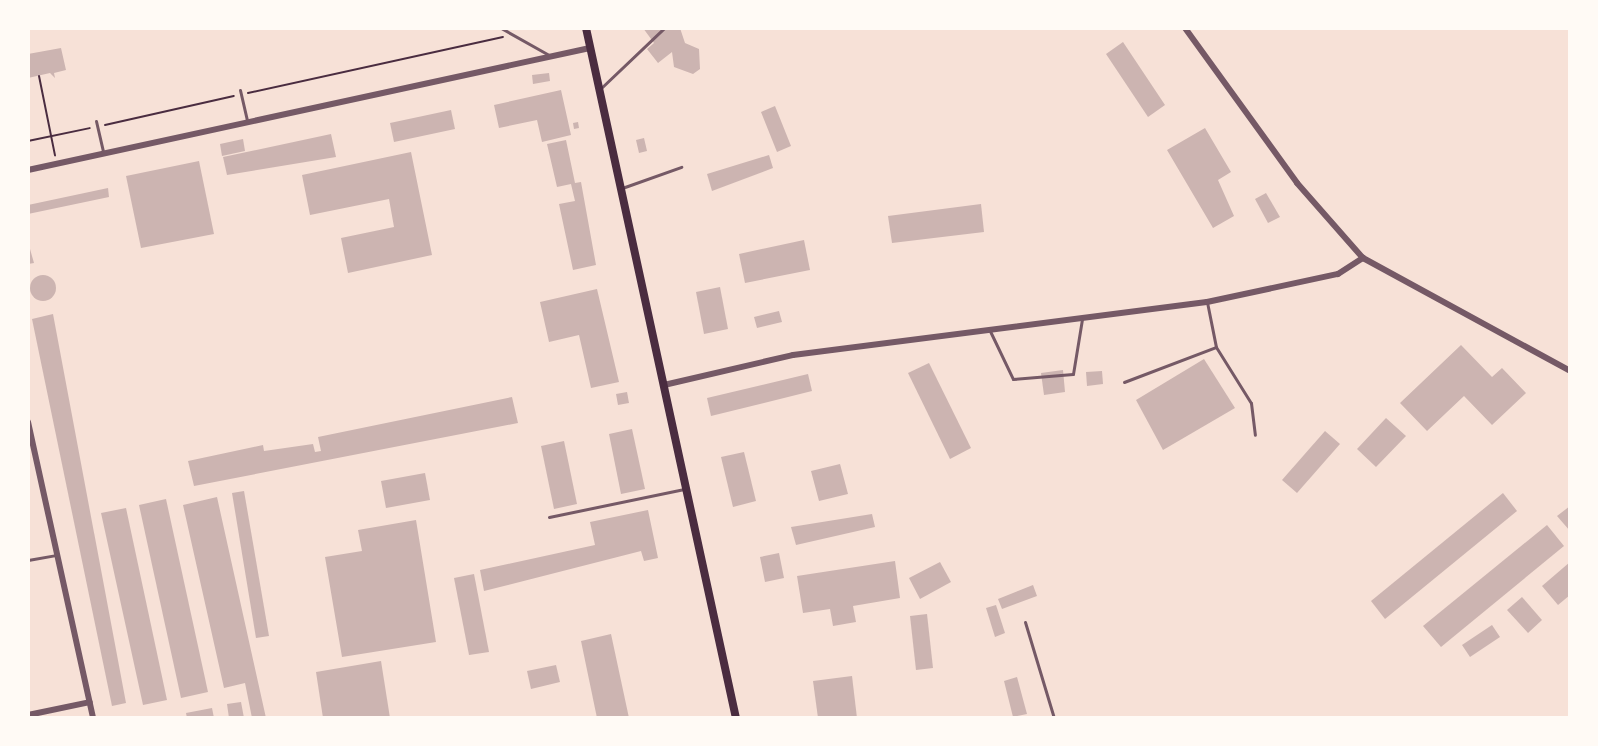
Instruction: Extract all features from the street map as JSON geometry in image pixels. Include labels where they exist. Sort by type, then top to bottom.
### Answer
[{"type":"main road","points":[[586,28],[736,717]]},
{"type":"street","points":[[1185,28],[1297,183],[1364,258],[1569,371]]},
{"type":"street","points":[[28,170],[590,48]]},
{"type":"street","points":[[664,385],[793,355],[1207,302],[1338,274],[1364,258]]},
{"type":"street","points":[[28,422],[93,717]]},
{"type":"street","points":[[28,715],[90,702]]},
{"type":"lane","points":[[501,28],[550,56]]},
{"type":"lane","points":[[599,91],[664,28]]},
{"type":"lane","points":[[240,90],[247,123]]},
{"type":"lane","points":[[97,124],[103,154]]},
{"type":"lane","points":[[620,189],[681,167]]},
{"type":"lane","points":[[1207,302],[1216,347],[1251,403],[1255,435]]},
{"type":"lane","points":[[990,331],[1013,379],[1073,374],[1082,318]]},
{"type":"lane","points":[[1124,382],[1216,347]]},
{"type":"lane","points":[[549,517],[686,489]]},
{"type":"lane","points":[[28,560],[58,555]]},
{"type":"lane","points":[[1025,622],[1054,717]]},
{"type":"path","points":[[28,141],[97,124],[513,35]]},
{"type":"path","points":[[39,76],[57,164]]},
{"type":"building","points":[[643,28],[680,28],[685,43],[699,49],[700,69],[693,74],[674,67],[672,52],[658,63],[647,49],[654,43]]},
{"type":"building","points":[[1123,42],[1165,105],[1148,117],[1106,54]]},
{"type":"building","points":[[61,48],[66,70],[54,73],[55,78],[50,73],[28,78],[28,54]]},
{"type":"building","points":[[549,73],[550,81],[533,84],[532,75]]},
{"type":"building","points":[[561,90],[571,135],[542,142],[537,120],[499,128],[494,105]]},
{"type":"building","points":[[775,106],[791,146],[777,152],[761,112]]},
{"type":"building","points":[[451,110],[455,129],[394,142],[390,123]]},
{"type":"building","points":[[578,122],[579,128],[574,129],[573,123]]},
{"type":"building","points":[[1205,128],[1231,172],[1218,180],[1234,216],[1213,228],[1167,150]]},
{"type":"building","points":[[331,134],[336,157],[227,175],[223,157]]},
{"type":"building","points":[[644,138],[647,151],[639,153],[636,140]]},
{"type":"building","points":[[243,139],[245,151],[222,156],[220,144]]},
{"type":"building","points":[[566,140],[575,183],[581,182],[596,265],[573,270],[559,204],[575,201],[571,184],[557,187],[547,144]]},
{"type":"building","points":[[411,152],[432,255],[348,273],[341,238],[394,227],[389,199],[310,215],[302,175]]},
{"type":"building","points":[[769,155],[773,168],[712,191],[707,174]]},
{"type":"building","points":[[199,161],[214,234],[141,248],[126,176]]},
{"type":"building","points":[[108,188],[109,197],[28,214],[28,205]]},
{"type":"building","points":[[1266,193],[1280,217],[1268,223],[1255,199]]},
{"type":"building","points":[[981,204],[984,232],[892,243],[888,216]]},
{"type":"building","points":[[804,240],[810,270],[745,283],[739,254]]},
{"type":"building","points":[[28,242],[34,263],[28,264]]},
{"type":"building","points":[[43,275],[53,278],[56,288],[53,298],[43,301],[33,298],[30,288],[33,278]]},
{"type":"building","points":[[720,287],[728,329],[704,334],[696,292]]},
{"type":"building","points":[[597,289],[619,382],[591,388],[579,335],[549,342],[540,302]]},
{"type":"building","points":[[779,311],[782,322],[757,328],[754,317]]},
{"type":"building","points":[[53,314],[126,703],[112,706],[32,319]]},
{"type":"building","points":[[1461,345],[1492,377],[1502,368],[1526,393],[1492,425],[1464,396],[1427,431],[1400,403]]},
{"type":"building","points":[[1204,359],[1235,408],[1163,450],[1136,400]]},
{"type":"building","points":[[929,363],[971,448],[950,459],[908,373]]},
{"type":"building","points":[[1063,370],[1065,392],[1044,395],[1041,373]]},
{"type":"building","points":[[1102,371],[1103,384],[1087,386],[1086,372]]},
{"type":"building","points":[[808,374],[812,391],[711,416],[707,398]]},
{"type":"building","points":[[627,392],[629,403],[618,405],[616,394]]},
{"type":"building","points":[[512,397],[518,423],[194,486],[188,461],[263,445],[264,451],[313,444],[315,452],[321,451],[318,437]]},
{"type":"building","points":[[1386,418],[1406,436],[1376,467],[1357,449]]},
{"type":"building","points":[[632,429],[645,489],[621,494],[609,434]]},
{"type":"building","points":[[1325,431],[1340,444],[1297,493],[1282,480]]},
{"type":"building","points":[[564,441],[577,504],[554,509],[541,446]]},
{"type":"building","points":[[744,452],[756,501],[733,507],[721,457]]},
{"type":"building","points":[[840,464],[848,494],[819,501],[811,471]]},
{"type":"building","points":[[425,473],[430,500],[386,508],[381,481]]},
{"type":"building","points":[[244,491],[269,636],[256,638],[232,493]]},
{"type":"building","points":[[1503,493],[1517,511],[1385,619],[1371,601]]},
{"type":"building","points":[[217,497],[266,718],[252,718],[245,683],[224,688],[183,505]]},
{"type":"building","points":[[166,499],[208,692],[181,698],[139,505]]},
{"type":"building","points":[[1570,506],[1570,531],[1557,516]]},
{"type":"building","points":[[126,508],[167,700],[143,705],[101,513]]},
{"type":"building","points":[[648,510],[658,558],[644,561],[641,551],[484,591],[480,570],[595,545],[590,522]]},
{"type":"building","points":[[872,514],[875,527],[796,545],[791,527]]},
{"type":"building","points":[[416,520],[436,642],[342,657],[325,557],[362,551],[358,530]]},
{"type":"building","points":[[1547,525],[1564,546],[1441,647],[1423,626]]},
{"type":"building","points":[[779,553],[784,578],[765,582],[760,557]]},
{"type":"building","points":[[895,561],[900,598],[853,606],[856,622],[833,626],[830,609],[803,613],[797,576]]},
{"type":"building","points":[[940,562],[951,582],[920,599],[909,578]]},
{"type":"building","points":[[1570,562],[1570,595],[1558,605],[1542,586]]},
{"type":"building","points":[[474,574],[489,652],[469,655],[454,578]]},
{"type":"building","points":[[1033,585],[1037,596],[1002,609],[998,599]]},
{"type":"building","points":[[1522,597],[1542,620],[1528,633],[1507,610]]},
{"type":"building","points":[[996,605],[1005,633],[995,637],[986,608]]},
{"type":"building","points":[[927,614],[933,668],[916,670],[910,616]]},
{"type":"building","points":[[1492,625],[1500,637],[1470,657],[1462,645]]},
{"type":"building","points":[[611,634],[629,718],[597,718],[581,641]]},
{"type":"building","points":[[381,661],[390,718],[323,718],[316,672]]},
{"type":"building","points":[[556,665],[560,682],[531,689],[527,671]]},
{"type":"building","points":[[852,676],[857,718],[818,718],[813,681]]},
{"type":"building","points":[[1017,677],[1027,714],[1013,717],[1004,681]]},
{"type":"building","points":[[241,702],[244,718],[229,718],[227,704]]},
{"type":"building","points":[[212,708],[214,718],[187,718],[186,713]]}]
